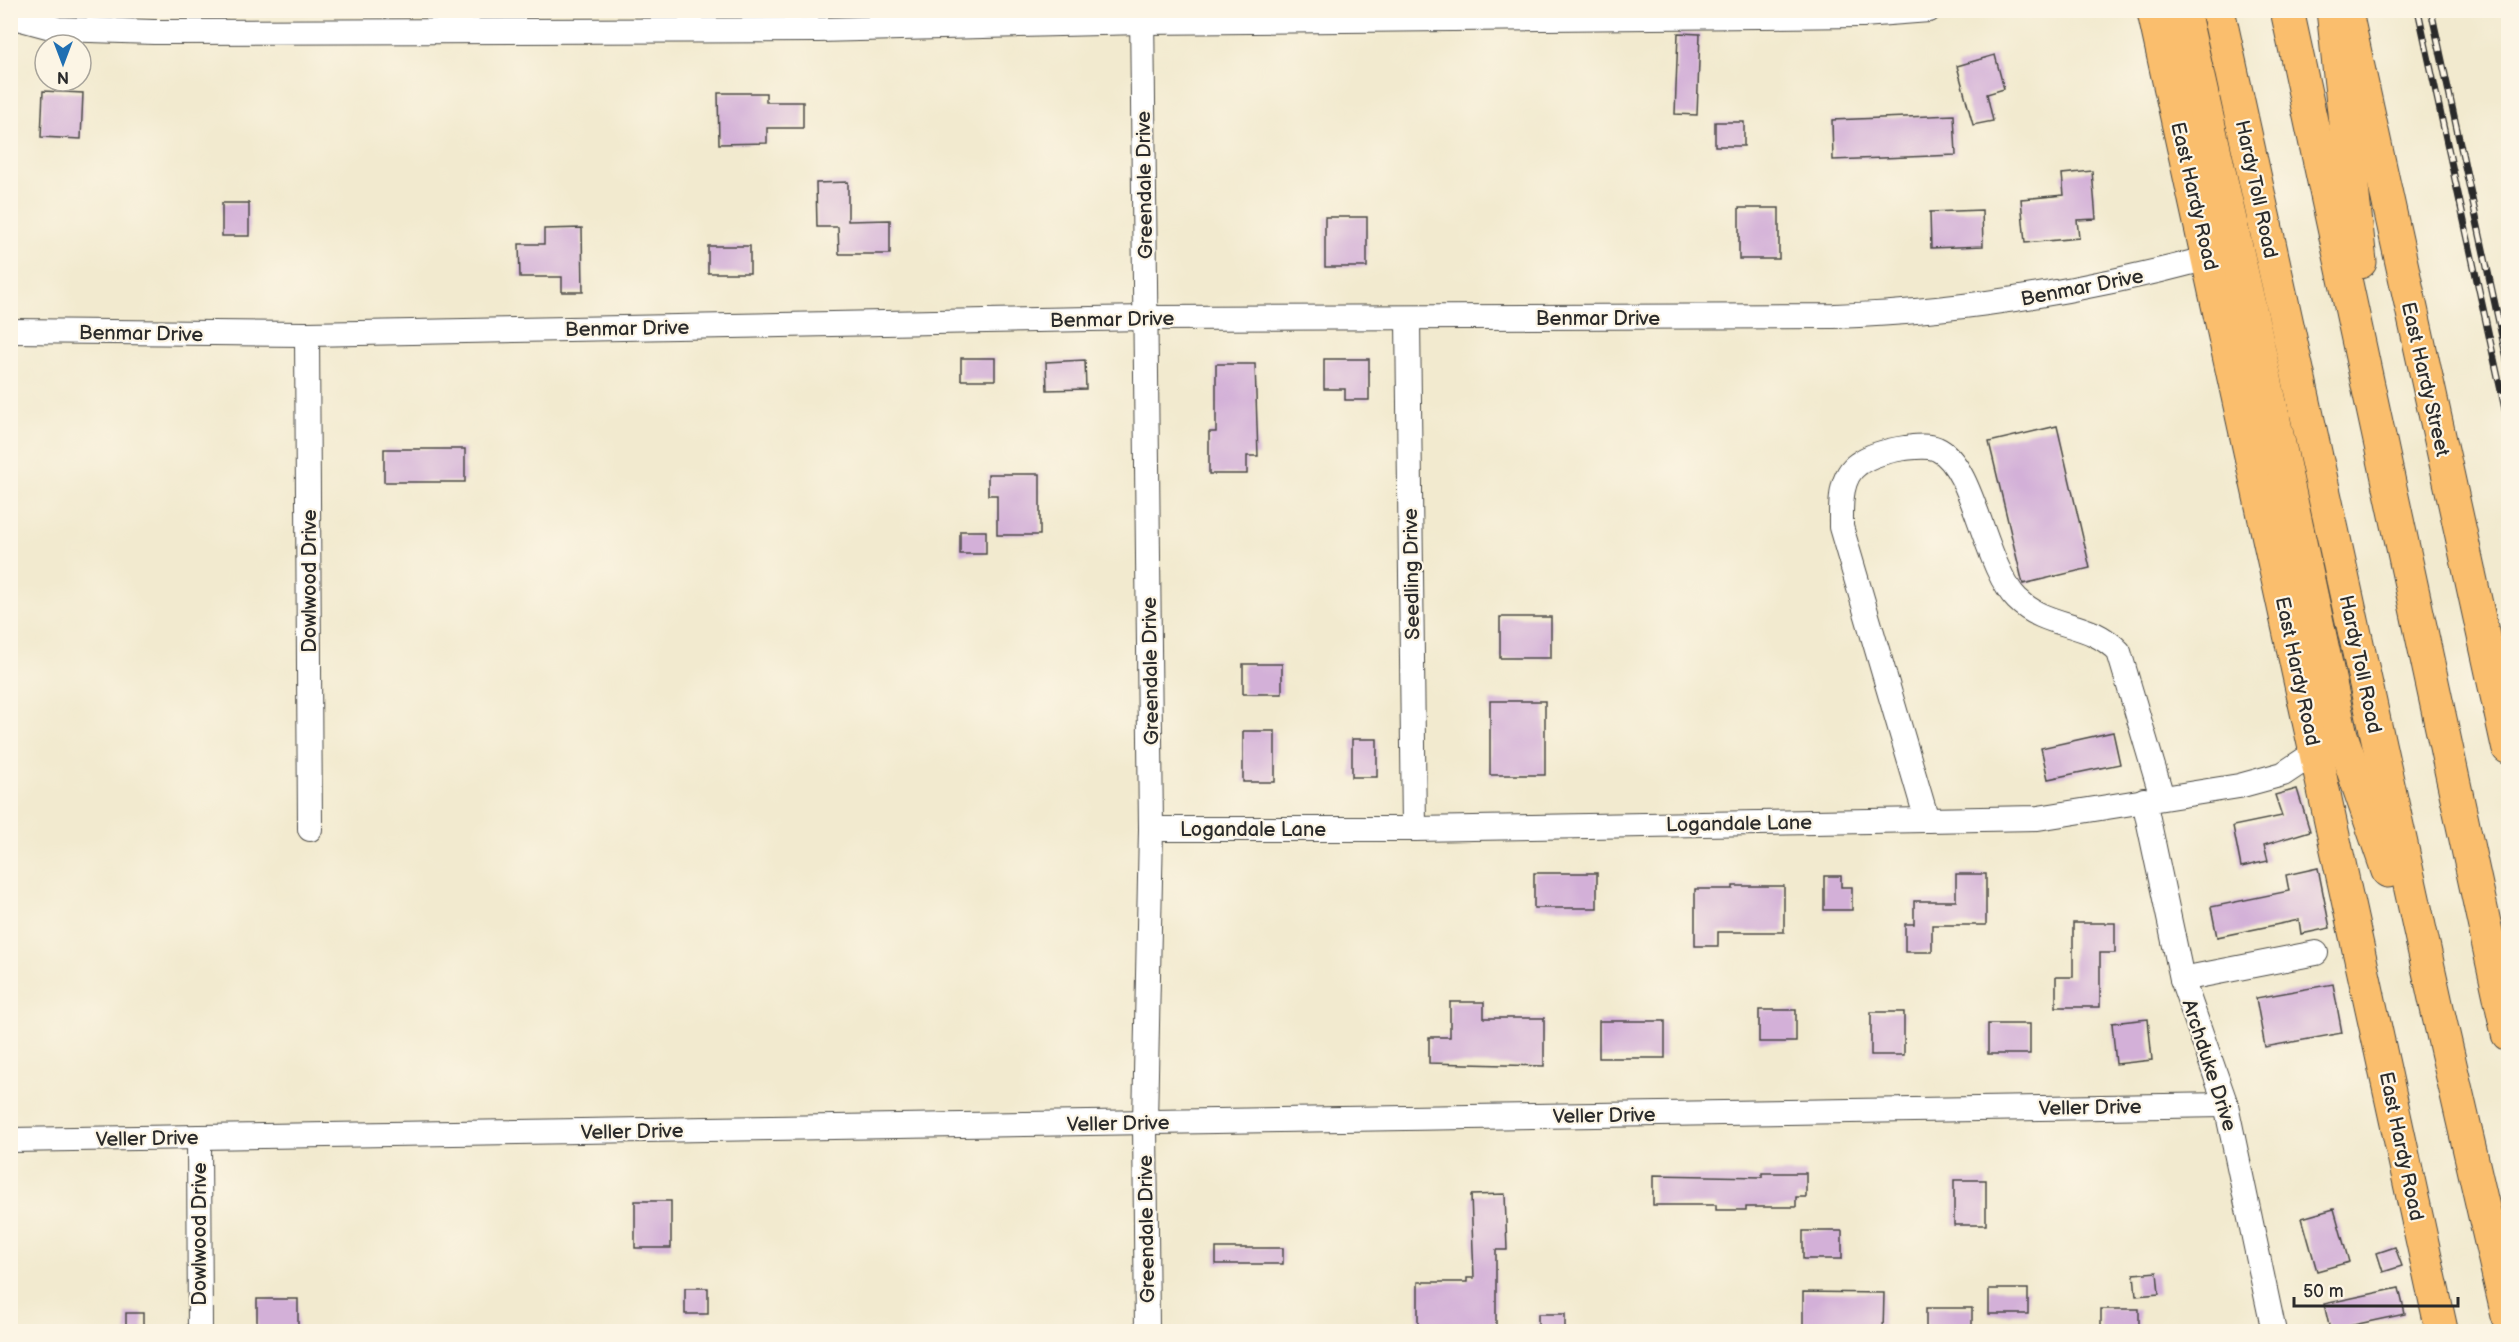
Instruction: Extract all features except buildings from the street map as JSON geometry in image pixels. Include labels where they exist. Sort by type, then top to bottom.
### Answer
[{"type":"highway","points":[[2183,10],[2257,341],[2341,735],[2436,1008]]},
{"type":"highway","name":"Hardy Toll Road","points":[[2218,10],[2436,1008],[2508,1316]]},
{"type":"highway","points":[[2287,10],[2508,1034]]},
{"type":"highway","points":[[2333,10],[2372,404]]},
{"type":"main road","name":"East Hardy Road","points":[[2153,10],[2442,1332]]},
{"type":"main road","name":"East Hardy Street","points":[[2346,10],[2508,748]]},
{"type":"street","points":[[10,16],[58,29],[154,21],[1863,15],[1929,10]]},
{"type":"street","name":"Greendale Drive","points":[[1142,16],[1151,829],[1145,1123],[1147,1332]]},
{"type":"street","name":"Benmar Drive","points":[[10,332],[307,334],[1146,318],[1408,319],[1906,314],[1976,307],[2046,295],[2209,258]]},
{"type":"street","name":"Seedling Drive","points":[[1408,319],[1414,829]]},
{"type":"street","name":"Dowlwood Drive","points":[[307,334],[310,828]]},
{"type":"street","name":"Archduke Drive","points":[[1927,820],[1841,527],[1841,504],[1846,478],[1857,464],[1876,455],[1918,446],[1935,448],[1947,455],[1962,476],[1999,572],[2015,597],[2032,612],[2058,622],[2083,627],[2107,639],[2119,652],[2153,798],[2182,979],[2226,1105],[2274,1332]]},
{"type":"street","name":"Logandale Lane","points":[[1151,829],[1414,829],[2038,818],[2238,786],[2283,774],[2316,752]]},
{"type":"street","points":[[2182,979],[2316,953]]},
{"type":"street","name":"Veller Drive","points":[[10,1140],[2226,1105]]},
{"type":"street","name":"Dowlwood Drive","points":[[199,1137],[200,1332]]},
{"type":"railway","points":[[2418,10],[2508,423]]},
{"type":"railway","points":[[2431,10],[2508,364]]}]
